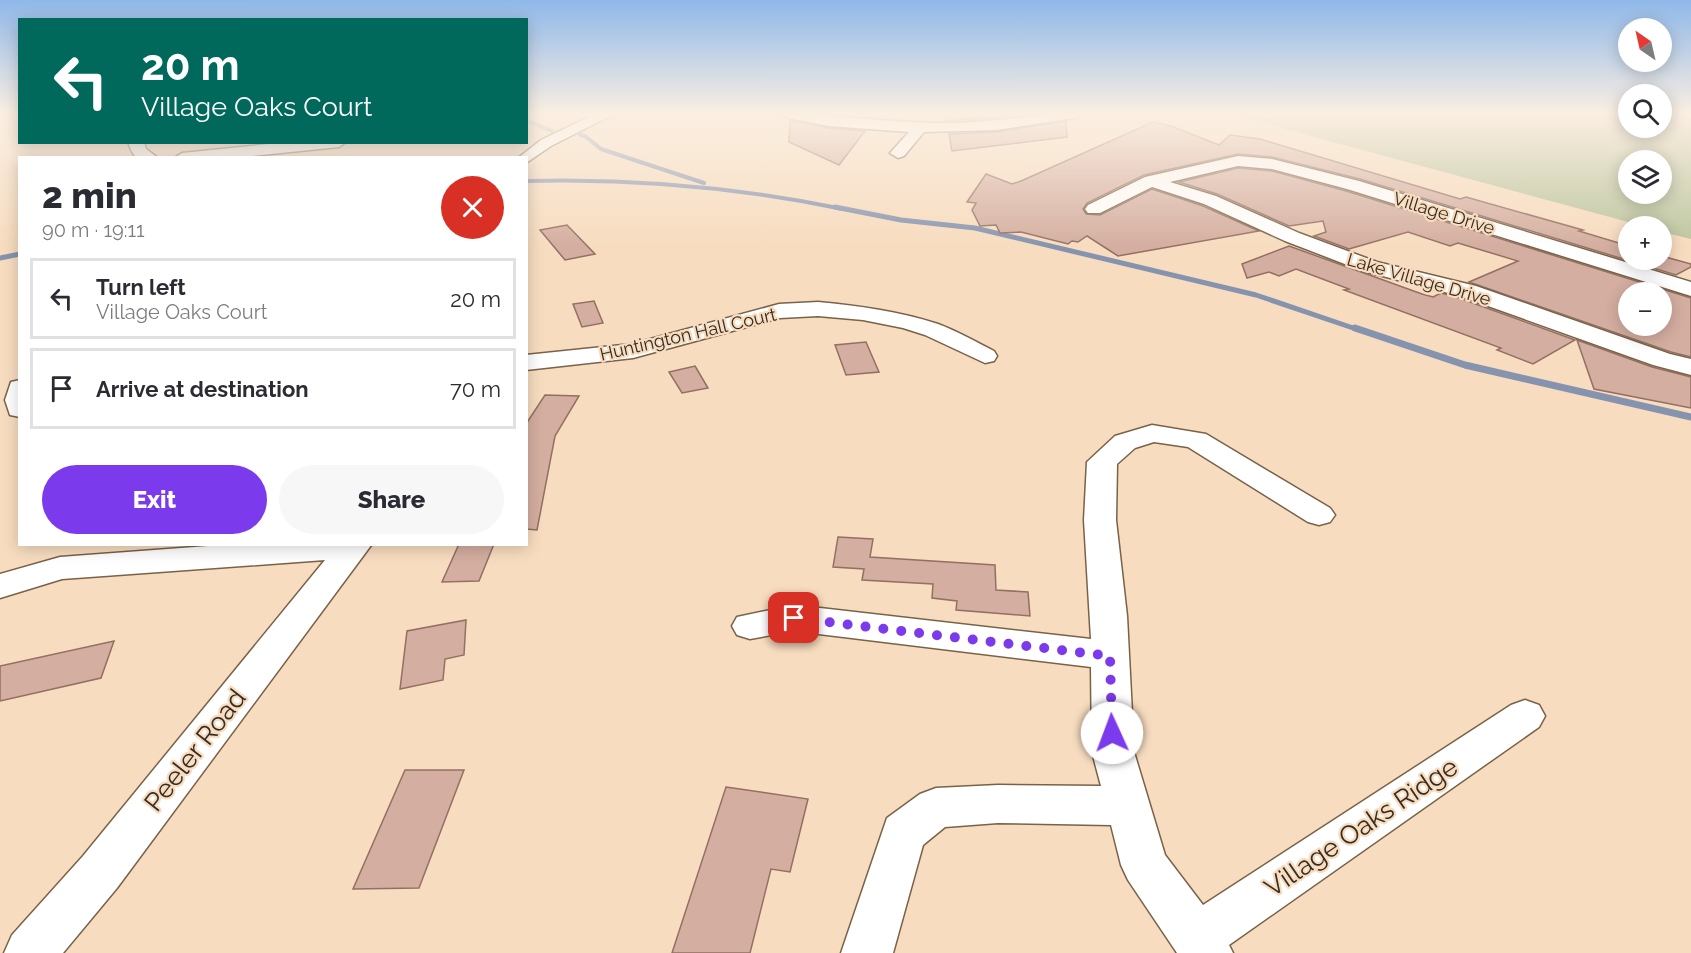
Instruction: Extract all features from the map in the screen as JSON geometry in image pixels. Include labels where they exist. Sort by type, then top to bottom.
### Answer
[{"type":"street","name":"Village Drive","points":[[1094,209],[1151,181],[1238,161],[1272,164],[1344,183],[1691,289]]},
{"type":"street","name":"Lake Village Drive","points":[[1151,181],[1210,200],[1292,237],[1370,267],[1468,291],[1662,360],[1691,367]]},
{"type":"street","name":"Huntington Hall Court","points":[[528,363],[633,351],[779,311],[818,309],[863,313],[908,322],[933,330],[985,356]]},
{"type":"street","points":[[1202,945],[1145,866],[1113,752],[1110,656],[1100,520],[1102,462],[1125,442],[1152,434],[1196,440],[1320,515]]},
{"type":"street","points":[[0,586],[63,556],[355,546]]},
{"type":"street","name":"Peeler Road","points":[[30,953],[100,872],[355,546]]},
{"type":"street","points":[[750,626],[794,618],[1110,656]]},
{"type":"street","name":"Village Oaks Ridge","points":[[1202,945],[1525,716]]},
{"type":"street","points":[[867,953],[903,833],[936,808],[998,804],[1128,806]]},
{"type":"green space","points":[[1393,158],[1618,158],[1618,204],[1672,204],[1672,158],[1691,158],[1691,239],[1672,234],[1672,216],[1618,216],[1618,219]]},
{"type":"building","points":[[825,158],[844,158],[839,165]]},
{"type":"building","points":[[1071,158],[1218,158],[1144,175],[1087,203],[1083,209],[1086,214],[1100,215],[1152,189],[1203,206],[1259,231],[1118,256],[1087,236],[1078,242],[1072,241],[1068,244],[1021,232],[1000,233],[996,225],[980,226],[972,210],[976,203],[967,202],[986,174],[1012,184]]},
{"type":"building","points":[[1278,158],[1325,158],[1460,199],[1466,197],[1583,230],[1579,231],[1618,243],[1618,257],[1360,179]]},
{"type":"building","points":[[1238,168],[1272,171],[1346,191],[1639,282],[1618,282],[1618,334],[1469,282],[1518,261],[1458,243],[1450,246],[1408,232],[1349,249],[1314,236],[1326,232],[1323,221],[1289,226],[1217,194],[1179,182]]},
{"type":"building","points":[[567,225],[595,254],[565,260],[540,230]]},
{"type":"building","points":[[1289,246],[1422,294],[1433,297],[1441,293],[1459,298],[1575,340],[1533,364],[1497,350],[1501,348],[1344,290],[1349,289],[1296,269],[1279,276],[1269,272],[1247,278],[1242,264]]},
{"type":"building","points":[[1672,259],[1691,264],[1691,267],[1676,275],[1660,270],[1672,270]]},
{"type":"building","points":[[1672,292],[1691,298],[1691,357],[1625,336],[1672,336]]},
{"type":"building","points":[[594,301],[603,323],[582,327],[573,304]]},
{"type":"building","points":[[1577,340],[1652,367],[1691,377],[1691,408],[1594,389]]},
{"type":"building","points":[[866,342],[879,372],[846,375],[835,345]]},
{"type":"building","points":[[695,366],[708,388],[682,393],[669,372]]},
{"type":"building","points":[[545,395],[579,396],[555,436],[537,530],[528,529],[528,421]]},
{"type":"building","points":[[838,537],[873,539],[870,557],[995,565],[996,590],[1028,592],[1030,616],[956,610],[957,601],[932,598],[933,584],[862,580],[864,569],[833,567]]},
{"type":"building","points":[[458,546],[493,546],[479,581],[442,582]]},
{"type":"building","points":[[466,620],[464,655],[445,659],[443,680],[400,689],[407,631]]},
{"type":"building","points":[[114,641],[101,678],[0,701],[0,666]]},
{"type":"building","points":[[405,770],[464,770],[419,888],[353,889]]},
{"type":"building","points":[[726,787],[808,799],[790,872],[771,869],[750,953],[672,953]]},
{"type":"waterway","points":[[630,158],[704,183]]},
{"type":"waterway","points":[[528,181],[606,181],[685,186],[764,195],[843,209]]},
{"type":"waterway","points":[[835,207],[901,220],[975,228],[1256,295],[1359,330]]},
{"type":"waterway","points":[[0,258],[18,254]]},
{"type":"waterway","points":[[1355,328],[1465,365],[1691,417]]},
{"type":"route","points":[[794,618],[1110,656],[1112,733]]}]
